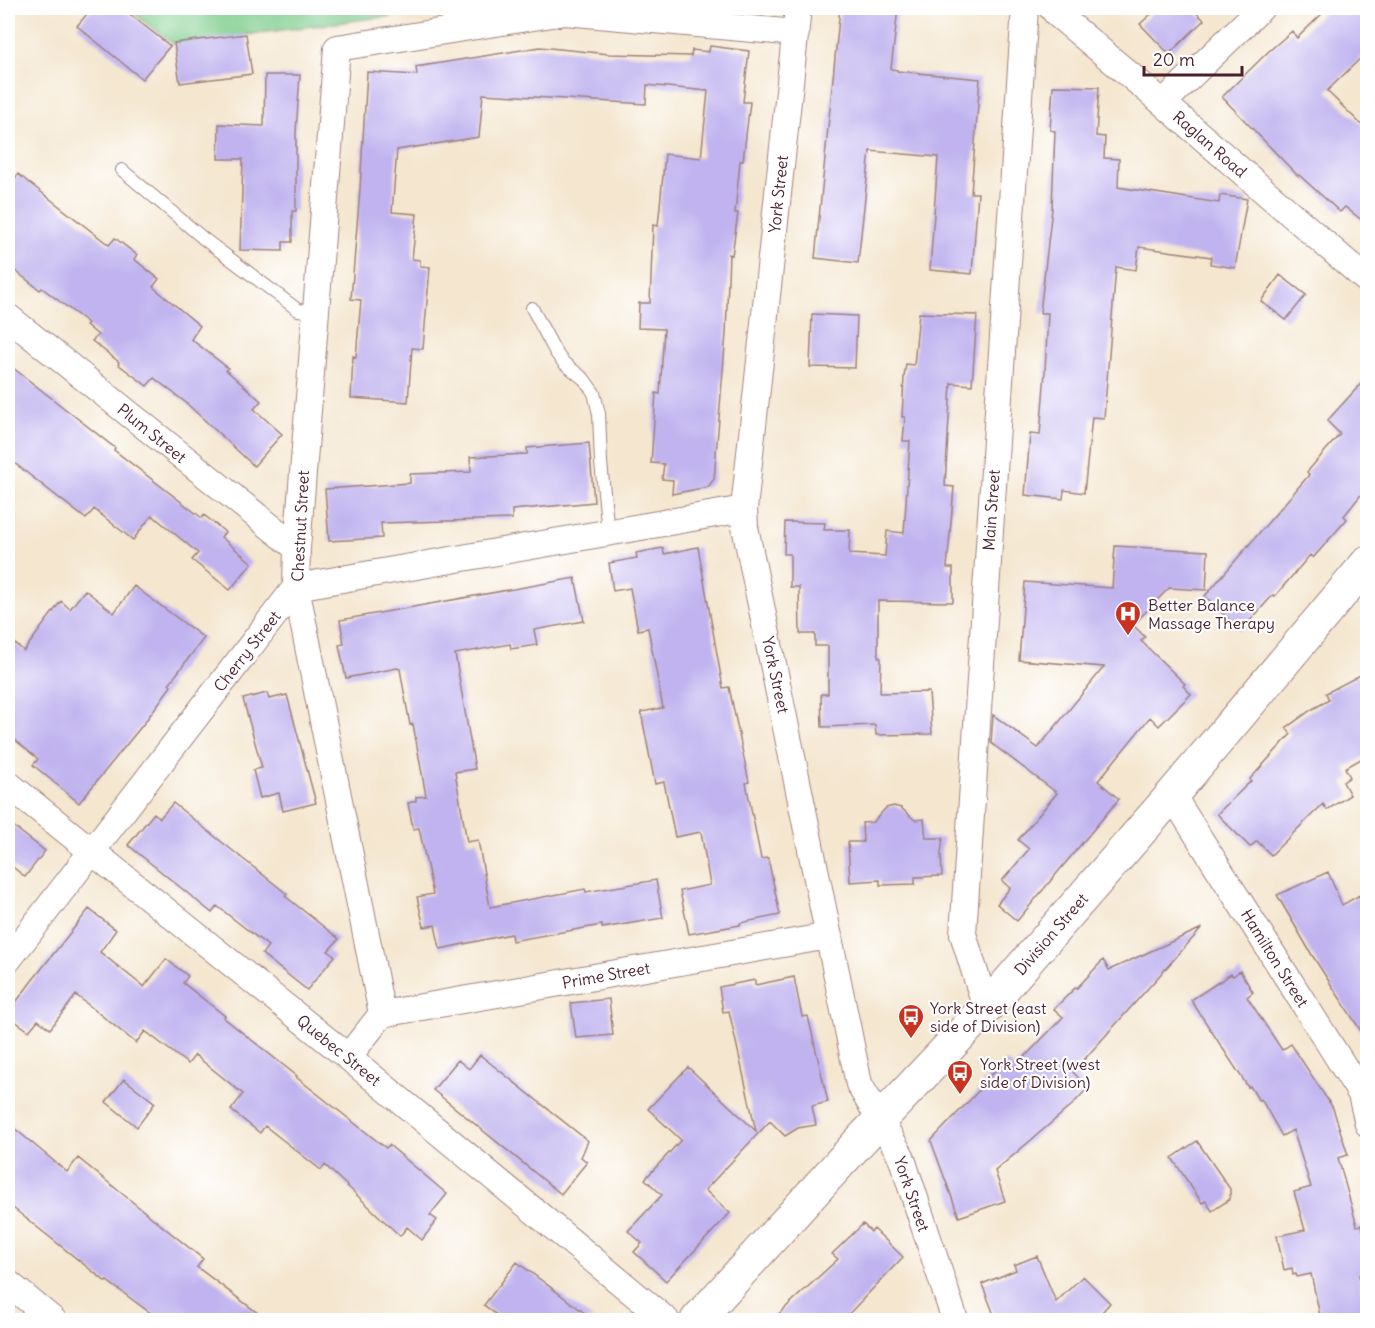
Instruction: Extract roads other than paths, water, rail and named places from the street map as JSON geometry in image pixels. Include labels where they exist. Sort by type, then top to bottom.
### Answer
[{"type":"main road","name":"Division Street","points":[[697,1320],[986,1008],[1172,795],[1368,562]]},
{"type":"street","name":"York Street","points":[[798,8],[744,509],[745,527],[860,1083],[901,1156],[955,1320]]},
{"type":"street","name":"Main Street","points":[[986,1008],[963,934],[1025,8]]},
{"type":"street","name":"Raglan Road","points":[[1052,8],[1368,281]]},
{"type":"street","points":[[1163,103],[1261,8]]},
{"type":"street","name":"Chestnut Street","points":[[382,1014],[296,587],[297,548],[337,48],[565,12],[796,33]]},
{"type":"street","name":"Plum Street","points":[[8,317],[297,548]]},
{"type":"street","points":[[296,587],[744,509]]},
{"type":"street","name":"Cherry Street","points":[[8,960],[296,587]]},
{"type":"street","name":"Quebec Street","points":[[8,784],[348,1057],[666,1320]]},
{"type":"street","name":"Hamilton Street","points":[[1172,795],[1361,1094],[1368,1124]]},
{"type":"street","name":"Prime Street","points":[[382,1014],[829,936]]},
{"type":"street","points":[[348,1057],[382,1014]]},
{"type":"street","points":[[8,1283],[53,1320]]},
{"type":"lane","points":[[122,170],[204,239],[298,310],[316,312]]},
{"type":"lane","points":[[532,308],[556,353],[564,363],[584,378],[594,393],[599,414],[608,533]]},
{"type":"place","name":"Better Balance Massage Therapy","points":[[1128,637]]},
{"type":"place","name":"York Street (east side of Division)","points":[[911,1040]]},
{"type":"place","name":"York Street (west side of Division)","points":[[960,1096]]}]
